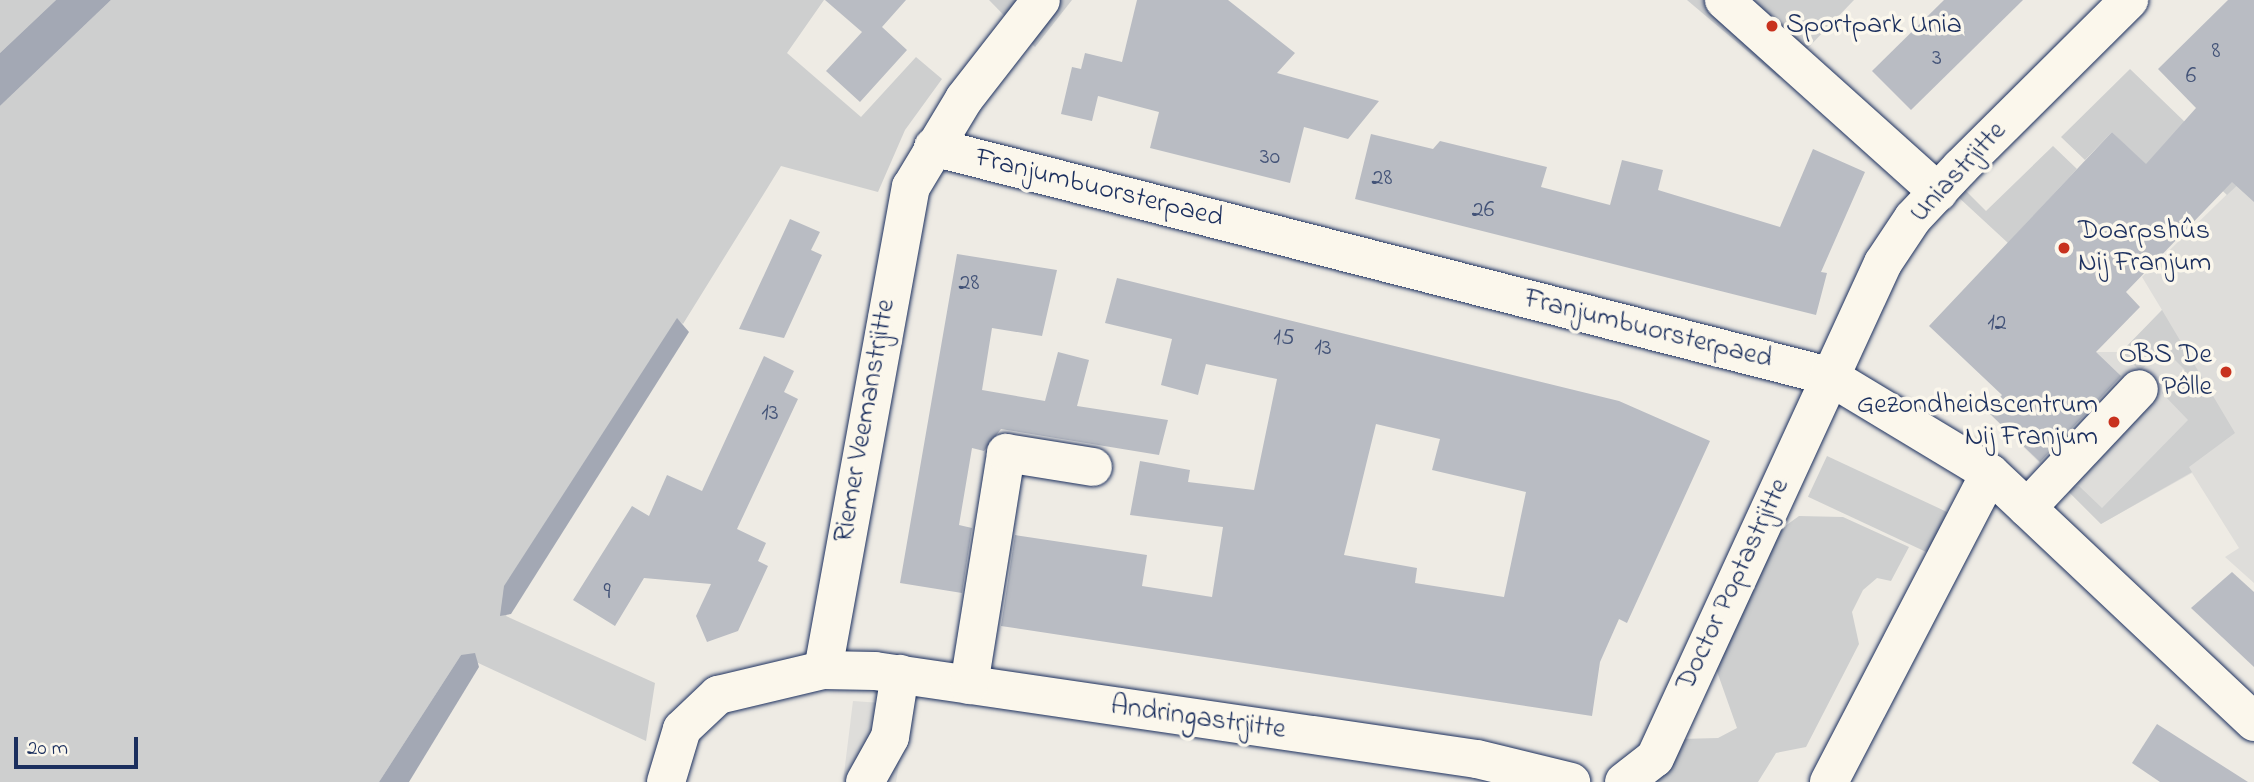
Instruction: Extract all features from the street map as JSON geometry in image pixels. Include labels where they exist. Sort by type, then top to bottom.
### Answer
[{"type":"street","name":"Riemer Veemanstrjitte","points":[[823,670],[899,230],[911,187],[933,146],[1041,0]]},
{"type":"street","points":[[1724,0],[1938,192]]},
{"type":"street","name":"Uniastrjitte","points":[[1829,376],[1883,264],[1938,192],[2129,0]]},
{"type":"street","name":"Franjumbuorsterpaed","points":[[933,146],[1829,376],[1990,473],[2254,722]]},
{"type":"street","name":"Doctor Poptastrjitte","points":[[1623,782],[1655,758],[1829,376]]},
{"type":"street","points":[[2027,508],[2140,389]]},
{"type":"street","points":[[969,685],[1006,453],[1093,467]]},
{"type":"street","points":[[1829,782],[1990,473]]},
{"type":"street","points":[[666,782],[682,729],[718,695],[823,670]]},
{"type":"street","name":"Andringastrjitte","points":[[823,670],[900,674],[1477,759],[1571,782]]},
{"type":"street","points":[[865,782],[890,737],[900,674]]},
{"type":"shaded area","points":[[0,0],[56,0],[0,53]]},
{"type":"shaded area","points":[[56,0],[111,0],[0,106],[0,53]]},
{"type":"shaded area","points":[[111,0],[824,0],[787,53],[861,117],[916,57],[942,79],[905,130],[878,192],[781,166],[683,324],[677,319],[506,616],[655,683],[646,741],[461,655],[379,782],[0,782],[0,106]]},
{"type":"shaded area","points":[[989,0],[1072,0],[1035,47]]},
{"type":"shaded area","name":"Sportpark Unia","points":[[1687,0],[1854,0],[1779,78]]},
{"type":"shaded area","points":[[2130,69],[2244,179],[2227,195],[2168,140],[2146,165],[2112,132],[2085,160],[2061,137]]},
{"type":"shaded area","points":[[2053,146],[2077,169],[2008,243],[1956,195],[1963,188],[1986,211]]},
{"type":"shaded area","points":[[2254,168],[2254,583],[2225,557],[2239,548],[2192,473],[2101,524],[1987,411],[2084,365],[2096,352],[2122,352],[2162,310],[2142,277]]},
{"type":"shaded area","points":[[2162,310],[2235,433],[2189,467],[2192,472],[2101,524],[2066,489],[2079,486],[2102,508],[2188,420],[2162,393],[2185,370],[2164,349],[2140,371],[2121,352]]},
{"type":"shaded area","points":[[677,318],[689,332],[511,614],[500,616],[504,586]]},
{"type":"shaded area","points":[[1827,456],[1948,513],[1929,553],[1808,497]]},
{"type":"shaded area","points":[[1799,516],[1843,517],[1909,547],[1891,581],[1877,578],[1863,590],[1852,612],[1859,644],[1806,747],[1776,753],[1758,782],[1649,782],[1680,739],[1718,738],[1737,728],[1714,663],[1773,535]]},
{"type":"shaded area","points":[[475,653],[479,667],[409,782],[379,782],[461,655]]},
{"type":"shaded area","points":[[853,701],[909,705],[896,782],[843,782]]},
{"type":"building","points":[[825,0],[906,0],[882,27],[907,50],[860,102],[826,71],[862,32]]},
{"type":"building","points":[[1137,0],[1228,0],[1295,53],[1277,73],[1379,101],[1348,139],[1304,127],[1290,183],[1150,148],[1159,112],[1098,96],[1092,121],[1061,114],[1072,67],[1081,69],[1085,53],[1122,62]]},
{"type":"building","points":[[1944,0],[2023,0],[1911,110],[1872,71]]},
{"type":"building","points":[[2228,0],[2254,0],[2254,202],[2232,182],[2126,292],[2140,307],[2096,352],[2121,376],[2040,462],[1987,411],[2002,395],[1929,326],[2112,132],[2146,164],[2196,108],[2158,69]]},
{"type":"building","points":[[1371,134],[1433,149],[1440,141],[1547,167],[1541,187],[1610,205],[1622,160],[1663,170],[1658,190],[1780,227],[1813,149],[1865,172],[1821,272],[1827,273],[1816,315],[1355,199]]},
{"type":"building","points":[[790,219],[820,232],[811,250],[822,255],[784,338],[739,329]]},
{"type":"building","points":[[957,254],[1057,270],[1042,336],[992,328],[982,390],[1045,401],[1058,352],[1089,360],[1077,406],[1168,420],[1159,455],[1001,429],[984,451],[972,448],[959,525],[972,528],[962,593],[900,583]]},
{"type":"building","points":[[1117,278],[1619,401],[1710,441],[1627,623],[1619,619],[1600,662],[1592,716],[1001,626],[1015,535],[1147,555],[1142,586],[1212,597],[1223,527],[1130,515],[1140,461],[1190,470],[1188,482],[1254,490],[1277,379],[1206,364],[1198,395],[1161,385],[1172,339],[1105,323]],"holes":[[[1376,424],[1440,439],[1432,470],[1526,492],[1504,597],[1415,583],[1417,568],[1344,555]]]},
{"type":"building","points":[[764,356],[794,371],[784,392],[798,399],[737,529],[766,543],[758,561],[768,566],[738,631],[707,642],[696,616],[711,584],[644,578],[615,626],[573,600],[632,506],[649,516],[667,475],[702,491]]},
{"type":"building","points":[[2232,572],[2254,592],[2254,667],[2191,608]]},
{"type":"building","points":[[2157,724],[2248,782],[2160,782],[2132,763]]},
{"type":"place","name":"Sportpark Unia","points":[[1772,26]]},
{"type":"place","name":"Doarpshûs Nij Franjum","points":[[2064,248]]},
{"type":"place","name":"OBS De Pôlle","points":[[2226,372]]},
{"type":"place","name":"Gezondheidscentrum Nij Franjum","points":[[2114,422]]}]
